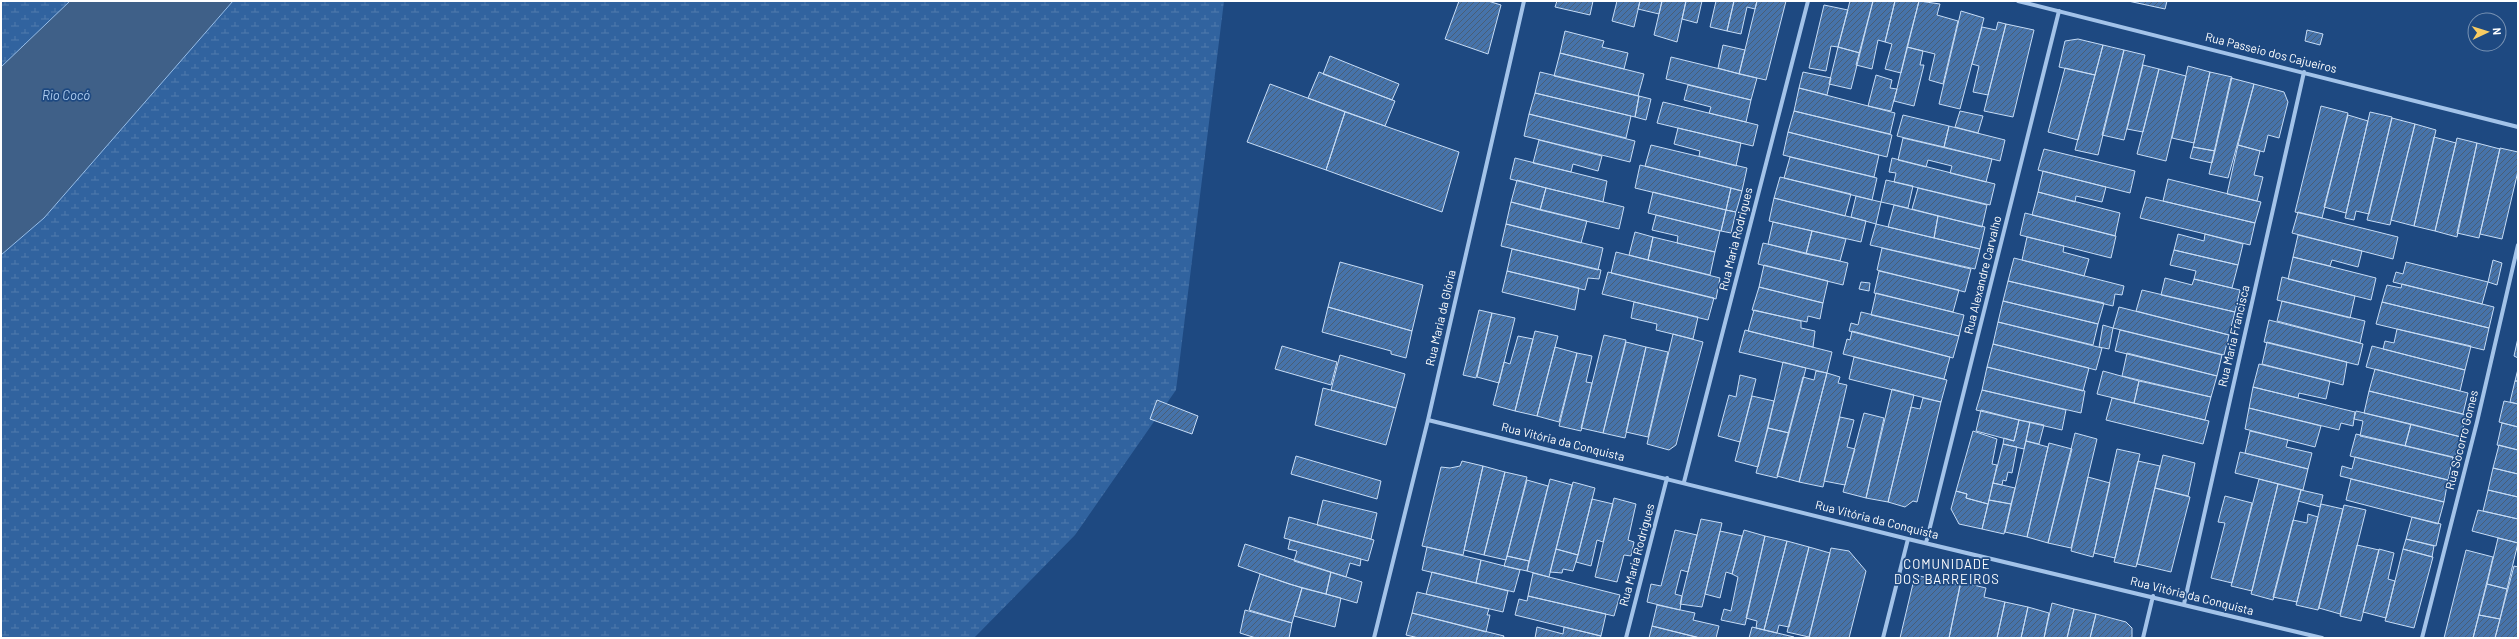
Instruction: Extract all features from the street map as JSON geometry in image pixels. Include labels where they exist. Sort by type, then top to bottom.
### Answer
[{"type":"street","name":"Rua Maria da Glória","points":[[1374,638],[1428,420],[1524,1]]},
{"type":"street","name":"Rua Maria Rodrigues","points":[[1684,482],[1808,1]]},
{"type":"street","name":"Rua Passeio dos Cajueiros","points":[[2018,1],[2518,127]]},
{"type":"street","name":"Rua Alexandre Carvalho","points":[[1926,543],[2059,11]]},
{"type":"street","name":"Rua Maria Francisca","points":[[2184,604],[2304,72]]},
{"type":"street","name":"Rua Socorro Gomes","points":[[2422,638],[2477,422],[2518,245]]},
{"type":"street","name":"Rua Vitória da Conquista","points":[[1428,420],[1684,482],[1908,539],[2153,596],[2322,638]]},
{"type":"street","name":"Rua Maria Rodrigues","points":[[1626,638],[1667,478]]},
{"type":"street","points":[[1883,638],[1908,539]]},
{"type":"street","points":[[2143,638],[2153,596]]},
{"type":"green space","points":[[1,1],[70,1],[1,67]]},
{"type":"green space","points":[[233,1],[1224,1],[1176,390],[1075,535],[974,638],[1,638],[1,255],[44,218]]},
{"type":"water","name":"Rio Cocó","points":[[70,1],[233,1],[44,218],[1,255],[1,67]]},
{"type":"building","points":[[1459,1],[1488,1],[1501,5],[1488,54],[1445,39]]},
{"type":"building","points":[[1557,1],[1593,1],[1590,15],[1555,7]]},
{"type":"building","points":[[1617,1],[1640,1],[1634,27],[1612,21]]},
{"type":"building","points":[[1640,1],[1662,1],[1659,14],[1638,9]]},
{"type":"building","points":[[1662,1],[1686,1],[1677,42],[1654,35]]},
{"type":"building","points":[[1686,1],[1702,1],[1697,23],[1682,19]]},
{"type":"building","points":[[1716,1],[1734,1],[1727,31],[1710,27]]},
{"type":"building","points":[[1734,1],[1757,1],[1755,9],[1747,7],[1741,34],[1727,31]]},
{"type":"building","points":[[1757,1],[1786,1],[1766,80],[1739,74]]},
{"type":"building","points":[[1850,1],[1873,1],[1860,53],[1838,47]]},
{"type":"building","points":[[1873,1],[1895,1],[1885,42],[1878,40],[1872,69],[1856,65]]},
{"type":"building","points":[[1895,1],[1919,1],[1901,73],[1885,69],[1892,44],[1885,42]]},
{"type":"building","points":[[1919,1],[1940,4],[1937,15],[1958,21],[1943,84],[1929,80],[1935,54],[1907,47]]},
{"type":"building","points":[[2128,1],[2167,1],[2165,9]]},
{"type":"building","points":[[1824,5],[1848,10],[1838,47],[1831,46],[1826,71],[1809,68]]},
{"type":"building","points":[[1961,11],[1984,18],[1960,109],[1939,104]]},
{"type":"building","points":[[1998,22],[2006,24],[1988,95],[1973,92],[1979,66],[1972,64],[1982,27],[1996,30]]},
{"type":"building","points":[[2006,24],[2034,30],[2013,117],[1984,111]]},
{"type":"building","points":[[2307,30],[2323,34],[2320,45],[2305,41]]},
{"type":"building","points":[[1565,31],[1604,41],[1602,47],[1628,53],[1624,69],[1560,53]]},
{"type":"building","points":[[2078,39],[2103,45],[2095,75],[2059,67],[2065,41]]},
{"type":"building","points":[[1723,45],[1745,50],[1739,74],[1718,68]]},
{"type":"building","points":[[2103,45],[2124,50],[2098,155],[2075,150]]},
{"type":"building","points":[[1838,47],[1860,53],[1851,89],[1829,84]]},
{"type":"building","points":[[1907,47],[1923,51],[1920,65],[1924,65],[1914,106],[1894,101]]},
{"type":"building","points":[[2124,50],[2145,55],[2124,140],[2102,135]]},
{"type":"building","points":[[1560,53],[1644,74],[1638,96],[1554,76]]},
{"type":"building","points":[[1330,56],[1399,84],[1392,100],[1323,74]]},
{"type":"building","points":[[1671,57],[1757,78],[1751,100],[1666,79]]},
{"type":"building","points":[[2143,65],[2159,69],[2143,132],[2127,129]]},
{"type":"building","points":[[2188,66],[2210,72],[2194,143],[2172,138]]},
{"type":"building","points":[[2065,68],[2095,75],[2078,140],[2048,132]]},
{"type":"building","points":[[2159,69],[2186,76],[2166,161],[2137,154]]},
{"type":"building","points":[[1319,72],[1395,101],[1385,126],[1308,98]]},
{"type":"building","points":[[1540,72],[1639,96],[1635,117],[1535,93]]},
{"type":"building","points":[[1803,72],[1831,78],[1827,95],[1799,88]]},
{"type":"building","points":[[2210,72],[2232,77],[2215,151],[2193,147]]},
{"type":"building","points":[[1876,75],[1892,80],[1890,88],[1897,89],[1891,111],[1868,106]]},
{"type":"building","points":[[2231,78],[2254,84],[2228,178],[2209,174]]},
{"type":"building","points":[[1270,84],[1345,112],[1326,170],[1247,142]]},
{"type":"building","points":[[2254,84],[2284,92],[2288,102],[2279,138],[2268,135],[2264,152],[2238,145]]},
{"type":"building","points":[[1688,85],[1751,100],[1746,122],[1709,113],[1711,107],[1684,100]]},
{"type":"building","points":[[1799,88],[1895,113],[1890,134],[1794,111]]},
{"type":"building","points":[[1535,93],[1631,116],[1626,138],[1529,114]]},
{"type":"building","points":[[1639,96],[1651,99],[1646,120],[1635,117]]},
{"type":"building","points":[[1663,102],[1758,125],[1753,146],[1657,123]]},
{"type":"building","points":[[2321,106],[2348,113],[2322,218],[2295,212]]},
{"type":"building","points":[[1794,111],[1892,135],[1887,157],[1788,132]]},
{"type":"building","points":[[1960,111],[1983,116],[1978,133],[1955,127]]},
{"type":"building","points":[[1345,112],[1459,152],[1442,212],[1326,170]]},
{"type":"building","points":[[2370,112],[2392,117],[2369,214],[2356,211],[2354,220],[2345,218]]},
{"type":"building","points":[[1529,114],[1635,141],[1630,162],[1524,136]]},
{"type":"building","points":[[1903,115],[1949,126],[1944,147],[1897,136]]},
{"type":"building","points":[[2348,115],[2368,121],[2346,213],[2324,207]]},
{"type":"building","points":[[2392,118],[2415,124],[2390,225],[2367,220]]},
{"type":"building","points":[[2415,124],[2436,130],[2414,226],[2391,220]]},
{"type":"building","points":[[1949,126],[2005,140],[2000,161],[1944,147]]},
{"type":"building","points":[[1678,128],[1741,143],[1736,166],[1699,156],[1700,151],[1674,144]]},
{"type":"building","points":[[1788,132],[1879,155],[1874,177],[1783,155]]},
{"type":"building","points":[[2434,137],[2456,143],[2435,231],[2414,226]]},
{"type":"building","points":[[1903,138],[1992,159],[1986,182],[1950,173],[1952,166],[1928,160],[1926,167],[1898,160]]},
{"type":"building","points":[[2457,138],[2477,143],[2457,237],[2435,231]]},
{"type":"building","points":[[1539,140],[1602,156],[1598,171],[1573,164],[1571,172],[1533,163]]},
{"type":"building","points":[[2477,143],[2500,149],[2479,238],[2457,233]]},
{"type":"building","points":[[1651,145],[1747,168],[1742,191],[1645,166]]},
{"type":"building","points":[[2238,145],[2260,151],[2254,175],[2263,177],[2257,201],[2227,194]]},
{"type":"building","points":[[2193,147],[2215,151],[2212,163],[2190,158]]},
{"type":"building","points":[[2500,148],[2518,152],[2518,171],[2502,239],[2480,234]]},
{"type":"building","points":[[2044,149],[2135,171],[2130,193],[2038,170]]},
{"type":"building","points":[[1790,157],[1877,178],[1872,200],[1784,178]]},
{"type":"building","points":[[1515,158],[1607,181],[1603,202],[1510,179]]},
{"type":"building","points":[[1892,158],[1995,184],[1990,205],[1894,182],[1896,173],[1889,172]]},
{"type":"building","points":[[1640,165],[1731,188],[1726,210],[1635,188]]},
{"type":"building","points":[[2043,171],[2106,187],[2102,202],[2076,196],[2075,202],[2038,192]]},
{"type":"building","points":[[1780,177],[1851,194],[1845,216],[1774,198]]},
{"type":"building","points":[[2168,179],[2261,202],[2255,223],[2163,201]]},
{"type":"building","points":[[1517,180],[1546,188],[1540,210],[1511,202]]},
{"type":"building","points":[[1886,180],[1913,186],[1908,208],[1881,202]]},
{"type":"building","points":[[1546,188],[1624,207],[1619,229],[1540,210]]},
{"type":"building","points":[[1731,188],[1742,191],[1736,212],[1726,210]]},
{"type":"building","points":[[1918,188],[1987,205],[1982,227],[1912,209]]},
{"type":"building","points":[[1653,192],[1726,210],[1721,231],[1648,213]]},
{"type":"building","points":[[2038,192],[2120,213],[2115,236],[2032,215]]},
{"type":"building","points":[[1856,196],[1881,202],[1876,224],[1851,217]]},
{"type":"building","points":[[2146,197],[2255,223],[2250,245],[2140,218]]},
{"type":"building","points":[[1774,198],[1866,221],[1861,242],[1769,221]]},
{"type":"building","points":[[1511,202],[1587,221],[1581,243],[1506,224]]},
{"type":"building","points":[[1894,205],[1938,216],[1934,238],[1888,227]]},
{"type":"building","points":[[1726,210],[1736,212],[1731,233],[1721,231]]},
{"type":"building","points":[[2298,212],[2398,237],[2393,259],[2292,233]]},
{"type":"building","points":[[2025,213],[2116,236],[2111,258],[2020,235]]},
{"type":"building","points":[[1656,215],[1720,231],[1715,252],[1677,243],[1678,236],[1652,230]]},
{"type":"building","points":[[1938,216],[1985,227],[1980,249],[1934,238]]},
{"type":"building","points":[[1773,222],[1812,231],[1806,254],[1768,244]]},
{"type":"building","points":[[1506,224],[1603,248],[1598,270],[1501,246]]},
{"type":"building","points":[[1876,224],[1980,249],[1975,269],[1870,245]]},
{"type":"building","points":[[1812,231],[1846,239],[1840,261],[1806,254]]},
{"type":"building","points":[[1635,232],[1653,237],[1648,260],[1629,255]]},
{"type":"building","points":[[2178,234],[2204,241],[2205,234],[2243,244],[2238,265],[2174,250]]},
{"type":"building","points":[[2298,235],[2362,251],[2358,267],[2332,260],[2330,266],[2293,257]]},
{"type":"building","points":[[1653,237],[1715,252],[1710,275],[1648,260]]},
{"type":"building","points":[[2027,237],[2064,246],[2063,252],[2089,259],[2084,276],[2022,260]]},
{"type":"building","points":[[1763,243],[1848,263],[1843,285],[1758,264]]},
{"type":"building","points":[[1882,248],[1971,269],[1965,292],[1877,270]]},
{"type":"building","points":[[1512,249],[1601,270],[1599,279],[1588,278],[1585,290],[1507,271]]},
{"type":"building","points":[[2174,250],[2238,265],[2232,288],[2194,279],[2196,271],[2170,265]]},
{"type":"building","points":[[1616,252],[1720,278],[1716,299],[1611,273]]},
{"type":"building","points":[[2293,257],[2376,278],[2371,300],[2288,279]]},
{"type":"building","points":[[2014,258],[2124,286],[2122,295],[2115,294],[2113,306],[2008,281]]},
{"type":"building","points":[[2493,260],[2502,263],[2497,285],[2488,282]]},
{"type":"building","points":[[1340,262],[1423,285],[1412,331],[1328,307]]},
{"type":"building","points":[[2406,262],[2488,282],[2482,304],[2393,282],[2396,272],[2403,274]]},
{"type":"building","points":[[1764,265],[1828,281],[1823,303],[1759,287]]},
{"type":"building","points":[[1507,271],[1579,288],[1575,310],[1502,292]]},
{"type":"building","points":[[1879,271],[1959,290],[1953,312],[1874,293]]},
{"type":"building","points":[[1608,272],[1714,298],[1708,320],[1602,294]]},
{"type":"building","points":[[2282,277],[2355,296],[2350,318],[2277,300]]},
{"type":"building","points":[[2165,278],[2192,285],[2194,279],[2240,290],[2235,312],[2161,295]]},
{"type":"building","points":[[2008,281],[2104,303],[2098,324],[2003,301]]},
{"type":"building","points":[[1861,282],[1870,283],[1869,291],[1859,289]]},
{"type":"building","points":[[2402,284],[2494,307],[2489,328],[2382,302],[2387,285],[2401,288]]},
{"type":"building","points":[[1759,287],[1823,303],[1820,319],[1808,316],[1807,322],[1752,310]]},
{"type":"building","points":[[2142,290],[2235,312],[2229,335],[2136,311]]},
{"type":"building","points":[[1876,293],[1964,315],[1959,336],[1871,315]]},
{"type":"building","points":[[2003,301],[2098,324],[2093,345],[1998,322]]},
{"type":"building","points":[[2282,301],[2365,321],[2360,343],[2277,321]]},
{"type":"building","points":[[1634,302],[1698,317],[1693,339],[1656,330],[1657,324],[1631,318]]},
{"type":"building","points":[[2382,302],[2489,328],[2484,350],[2376,324]]},
{"type":"building","points":[[1328,307],[1412,331],[1406,358],[1391,354],[1391,351],[1322,332]]},
{"type":"building","points":[[2119,307],[2229,335],[2224,355],[2113,328]]},
{"type":"building","points":[[1479,310],[1492,313],[1476,378],[1463,375]]},
{"type":"building","points":[[1754,310],[1801,321],[1801,328],[1815,331],[1813,347],[1748,331]]},
{"type":"building","points":[[1861,312],[1959,336],[1953,358],[1849,331],[1851,323],[1858,325]]},
{"type":"building","points":[[1492,313],[1515,318],[1499,383],[1477,377]]},
{"type":"building","points":[[2269,320],[2363,344],[2358,365],[2264,342]]},
{"type":"building","points":[[1998,322],[2102,348],[2096,370],[1993,344]]},
{"type":"building","points":[[2103,325],[2113,328],[2109,349],[2099,347]]},
{"type":"building","points":[[2397,329],[2471,346],[2465,370],[2383,349],[2385,341],[2394,343]]},
{"type":"building","points":[[1745,330],[1832,352],[1827,373],[1739,352]]},
{"type":"building","points":[[2120,330],[2222,355],[2217,376],[2115,351]]},
{"type":"building","points":[[1535,331],[1558,336],[1537,416],[1515,411]]},
{"type":"building","points":[[1852,331],[1950,357],[1944,379],[1843,354],[1847,339],[1850,340]]},
{"type":"building","points":[[1673,334],[1703,342],[1676,445],[1669,450],[1647,444]]},
{"type":"building","points":[[1604,335],[1626,340],[1603,433],[1581,428]]},
{"type":"building","points":[[1518,336],[1533,339],[1515,411],[1493,405],[1504,362],[1510,364]]},
{"type":"building","points":[[2518,338],[2518,358],[2514,356]]},
{"type":"building","points":[[1626,342],[1646,347],[1625,438],[1603,433]]},
{"type":"building","points":[[2267,342],[2347,362],[2343,385],[2262,364]]},
{"type":"building","points":[[1993,344],[2089,368],[2083,391],[1987,367]]},
{"type":"building","points":[[1282,346],[1337,362],[1331,385],[1275,369]]},
{"type":"building","points":[[2372,346],[2465,370],[2460,391],[2366,367]]},
{"type":"building","points":[[1555,347],[1577,353],[1559,422],[1537,416]]},
{"type":"building","points":[[1646,347],[1668,352],[1648,437],[1626,432]]},
{"type":"building","points":[[1577,353],[1592,356],[1586,382],[1592,383],[1581,431],[1559,426]]},
{"type":"building","points":[[2127,353],[2217,376],[2211,397],[2122,376]]},
{"type":"building","points":[[1340,355],[1405,374],[1396,408],[1331,390]]},
{"type":"building","points":[[1854,357],[1947,380],[1941,402],[1849,379]]},
{"type":"building","points":[[1783,362],[1806,368],[1789,433],[1768,428]]},
{"type":"building","points":[[2259,364],[2330,381],[2326,399],[2299,393],[2298,398],[2253,387]]},
{"type":"building","points":[[1987,367],[2085,391],[2081,413],[1982,390]]},
{"type":"building","points":[[2375,369],[2468,393],[2463,414],[2369,391]]},
{"type":"building","points":[[2518,369],[2518,381],[2515,381]]},
{"type":"building","points":[[1816,371],[1827,373],[1799,482],[1777,476],[1803,377],[1814,380]]},
{"type":"building","points":[[2103,371],[2139,381],[2134,403],[2097,394]]},
{"type":"building","points":[[1827,373],[1840,377],[1838,383],[1847,385],[1823,487],[1799,482]]},
{"type":"building","points":[[1740,375],[1756,379],[1740,442],[1718,436],[1729,395],[1736,397]]},
{"type":"building","points":[[2139,381],[2211,397],[2205,420],[2134,403]]},
{"type":"building","points":[[2515,381],[2518,381],[2518,404],[2510,402]]},
{"type":"building","points":[[2253,387],[2355,412],[2353,426],[2341,423],[2339,430],[2249,408]]},
{"type":"building","points":[[1323,388],[1396,408],[1386,445],[1315,425]]},
{"type":"building","points":[[1892,389],[1914,395],[1888,502],[1866,498]]},
{"type":"building","points":[[1982,390],[2066,410],[2062,430],[1976,410]]},
{"type":"building","points":[[2369,391],[2466,415],[2461,437],[2364,413]]},
{"type":"building","points":[[1752,396],[1774,401],[1758,467],[1735,461]]},
{"type":"building","points":[[1923,398],[1941,402],[1917,502],[1913,501],[1905,507],[1888,502],[1911,407],[1920,409]]},
{"type":"building","points":[[2112,398],[2209,421],[2203,444],[2106,420]]},
{"type":"building","points":[[1157,400],[1198,416],[1192,434],[1150,419]]},
{"type":"building","points":[[2504,401],[2518,404],[2518,427],[2499,422]]},
{"type":"building","points":[[2249,408],[2321,426],[2315,447],[2245,429]]},
{"type":"building","points":[[1981,410],[2019,420],[2014,441],[1976,431]]},
{"type":"building","points":[[2356,411],[2411,424],[2405,446],[2360,436],[2363,421],[2354,419]]},
{"type":"building","points":[[1864,413],[1884,418],[1866,498],[1843,492]]},
{"type":"building","points":[[1840,417],[1854,420],[1847,447],[1855,449],[1845,485],[1824,481]]},
{"type":"building","points":[[2019,420],[2030,422],[2024,449],[2003,444],[2004,438],[2014,441]]},
{"type":"building","points":[[2030,422],[2044,425],[2039,444],[2026,441]]},
{"type":"building","points":[[2502,423],[2518,427],[2518,450],[2497,445]]},
{"type":"building","points":[[2411,424],[2461,437],[2455,458],[2405,446]]},
{"type":"building","points":[[1768,428],[1789,433],[1777,478],[1756,473]]},
{"type":"building","points":[[1973,431],[1997,439],[1992,464],[1997,465],[1988,504],[1966,498],[1967,494],[1956,491]]},
{"type":"building","points":[[2250,431],[2288,440],[2286,447],[2312,453],[2308,469],[2245,453]]},
{"type":"building","points":[[2075,433],[2097,439],[2071,548],[2048,543]]},
{"type":"building","points":[[2356,434],[2453,457],[2448,480],[2350,456]]},
{"type":"building","points":[[2026,441],[2048,447],[2027,537],[2005,532]]},
{"type":"building","points":[[2049,443],[2072,449],[2048,543],[2027,537]]},
{"type":"building","points":[[2003,444],[2017,447],[2012,473],[2008,472],[2006,481],[2003,480],[2002,485],[1993,483]]},
{"type":"building","points":[[2499,445],[2518,450],[2518,474],[2493,468]]},
{"type":"building","points":[[2117,449],[2140,454],[2115,558],[2094,553]]},
{"type":"building","points":[[2240,452],[2308,469],[2303,490],[2235,473]]},
{"type":"building","points":[[2163,455],[2195,463],[2188,496],[2155,488]]},
{"type":"building","points":[[1296,456],[1381,481],[1377,499],[1291,474]]},
{"type":"building","points":[[2355,457],[2448,480],[2444,502],[2340,476],[2342,466],[2352,469]]},
{"type":"building","points":[[1462,461],[1483,466],[1463,555],[1422,546],[1441,467],[1450,468],[1460,466]]},
{"type":"building","points":[[2138,461],[2160,466],[2136,567],[2114,562]]},
{"type":"building","points":[[1483,466],[1505,472],[1484,555],[1464,550]]},
{"type":"building","points":[[2493,468],[2518,474],[2518,497],[2488,490]]},
{"type":"building","points":[[1505,472],[1527,477],[1506,560],[1484,555]]},
{"type":"building","points":[[2088,477],[2110,483],[2093,557],[2071,551]]},
{"type":"building","points":[[1550,479],[1572,485],[1549,577],[1527,571]]},
{"type":"building","points":[[2259,479],[2278,484],[2252,591],[2231,586]]},
{"type":"building","points":[[2351,479],[2444,502],[2438,524],[2346,500]]},
{"type":"building","points":[[1527,480],[1548,486],[1529,561],[1507,556]]},
{"type":"building","points":[[1573,482],[1595,488],[1578,555],[1556,549]]},
{"type":"building","points":[[1993,483],[2015,488],[2011,504],[1989,500]]},
{"type":"building","points":[[2278,484],[2301,490],[2273,600],[2251,594]]},
{"type":"building","points":[[2155,488],[2190,497],[2171,572],[2137,564]]},
{"type":"building","points":[[2301,490],[2323,495],[2320,507],[2298,501]]},
{"type":"building","points":[[2488,490],[2518,497],[2518,519],[2483,511]]},
{"type":"building","points":[[1956,491],[1967,494],[1966,498],[1988,504],[1982,529],[1959,524],[1951,509]]},
{"type":"building","points":[[2225,496],[2252,503],[2232,583],[2211,578],[2225,523],[2218,522]]},
{"type":"building","points":[[1614,498],[1636,504],[1628,540],[1634,542],[1631,556],[1624,555],[1617,582],[1595,577]]},
{"type":"building","points":[[1592,499],[1613,504],[1603,542],[1597,540],[1591,566],[1576,562]]},
{"type":"building","points":[[1323,500],[1377,513],[1371,539],[1317,525]]},
{"type":"building","points":[[1989,500],[2011,504],[2004,534],[1982,529]]},
{"type":"building","points":[[2321,504],[2343,509],[2318,610],[2296,605]]},
{"type":"building","points":[[2344,505],[2366,510],[2340,614],[2319,608]]},
{"type":"building","points":[[2478,510],[2518,519],[2518,543],[2472,531]]},
{"type":"building","points":[[2308,514],[2318,517],[2297,602],[2273,597],[2293,520],[2307,523]]},
{"type":"building","points":[[1289,517],[1374,540],[1368,561],[1284,538]]},
{"type":"building","points":[[2412,517],[2441,524],[2436,546],[2406,539]]},
{"type":"building","points":[[1701,519],[1722,523],[1702,607],[1680,604]]},
{"type":"building","points":[[1675,530],[1697,535],[1688,572],[1681,570],[1675,594],[1682,596],[1680,610],[1647,602],[1651,584],[1661,586]]},
{"type":"building","points":[[1744,530],[1765,536],[1745,625],[1721,620],[1724,609],[1731,611],[1738,577],[1732,574]]},
{"type":"building","points":[[1720,531],[1742,536],[1732,574],[1726,572],[1720,598],[1705,594]]},
{"type":"building","points":[[1765,536],[1787,541],[1764,630],[1756,628],[1757,621],[1746,618]]},
{"type":"building","points":[[2498,538],[2518,543],[2507,589],[2487,584]]},
{"type":"building","points":[[2406,539],[2434,546],[2432,557],[2403,549]]},
{"type":"building","points":[[1290,540],[1361,559],[1360,566],[1350,563],[1346,577],[1294,561],[1297,551],[1288,549]]},
{"type":"building","points":[[1787,541],[1809,547],[1789,627],[1779,625],[1777,633],[1764,630]]},
{"type":"building","points":[[1245,544],[1331,572],[1326,594],[1289,584],[1238,566]]},
{"type":"building","points":[[2357,545],[2379,550],[2361,621],[2340,616]]},
{"type":"building","points":[[1427,547],[1481,560],[1476,583],[1422,570]]},
{"type":"building","points":[[1809,547],[1830,553],[1809,637],[1787,632]]},
{"type":"building","points":[[1831,548],[1849,551],[1866,571],[1849,638],[1809,638]]},
{"type":"building","points":[[1556,549],[1578,555],[1573,571],[1563,569],[1562,573],[1550,572]]},
{"type":"building","points":[[2379,549],[2394,553],[2388,579],[2395,581],[2386,618],[2363,612]]},
{"type":"building","points":[[2403,549],[2433,557],[2414,628],[2385,621]]},
{"type":"building","points":[[2466,550],[2493,557],[2473,638],[2444,638]]},
{"type":"building","points":[[1507,556],[1529,561],[1527,571],[1504,566]]},
{"type":"building","points":[[1481,560],[1520,570],[1514,592],[1476,583]]},
{"type":"building","points":[[2514,566],[2518,567],[2518,638],[2495,638]]},
{"type":"building","points":[[1331,572],[1362,582],[1357,603],[1326,594]]},
{"type":"building","points":[[1432,572],[1508,591],[1503,612],[1426,594]]},
{"type":"building","points":[[1533,573],[1620,595],[1614,616],[1528,596]]},
{"type":"building","points":[[1260,574],[1302,588],[1292,623],[1249,610]]},
{"type":"building","points":[[1915,575],[1960,585],[1949,638],[1900,638]]},
{"type":"building","points":[[1961,582],[1986,588],[1984,597],[2005,602],[1997,638],[1949,638]]},
{"type":"building","points":[[2487,584],[2507,589],[2500,619],[2479,615]]},
{"type":"building","points":[[1302,588],[1341,598],[1335,627],[1294,616]]},
{"type":"building","points":[[1417,592],[1489,609],[1487,615],[1490,615],[1486,632],[1412,613]]},
{"type":"building","points":[[1528,596],[1606,614],[1601,636],[1515,615],[1519,599],[1527,601]]},
{"type":"building","points":[[2005,602],[2028,607],[2021,638],[1997,638]]},
{"type":"building","points":[[2052,603],[2074,609],[2067,638],[2044,638]]},
{"type":"building","points":[[1657,605],[1695,613],[1693,620],[1719,626],[1716,638],[1700,638],[1652,626]]},
{"type":"building","points":[[2028,607],[2049,613],[2044,638],[2021,638]]},
{"type":"building","points":[[2074,609],[2096,614],[2090,638],[2067,638]]},
{"type":"building","points":[[1245,610],[1292,623],[1289,638],[1256,638],[1240,633]]},
{"type":"building","points":[[1412,613],[1504,636],[1503,638],[1419,638],[1406,635]]},
{"type":"building","points":[[2096,614],[2126,622],[2132,628],[2132,638],[2090,638]]},
{"type":"building","points":[[2479,615],[2500,619],[2495,638],[2473,638]]},
{"type":"building","points":[[1652,626],[1700,638],[1649,638]]},
{"type":"building","points":[[1537,627],[1563,634],[1564,627],[1601,636],[1600,638],[1535,638]]},
{"type":"building","points":[[1752,627],[1794,637],[1794,638],[1749,638]]},
{"type":"district","name":"COMUNIDADE DOS BARREIROS","points":[[1947,572]]}]
